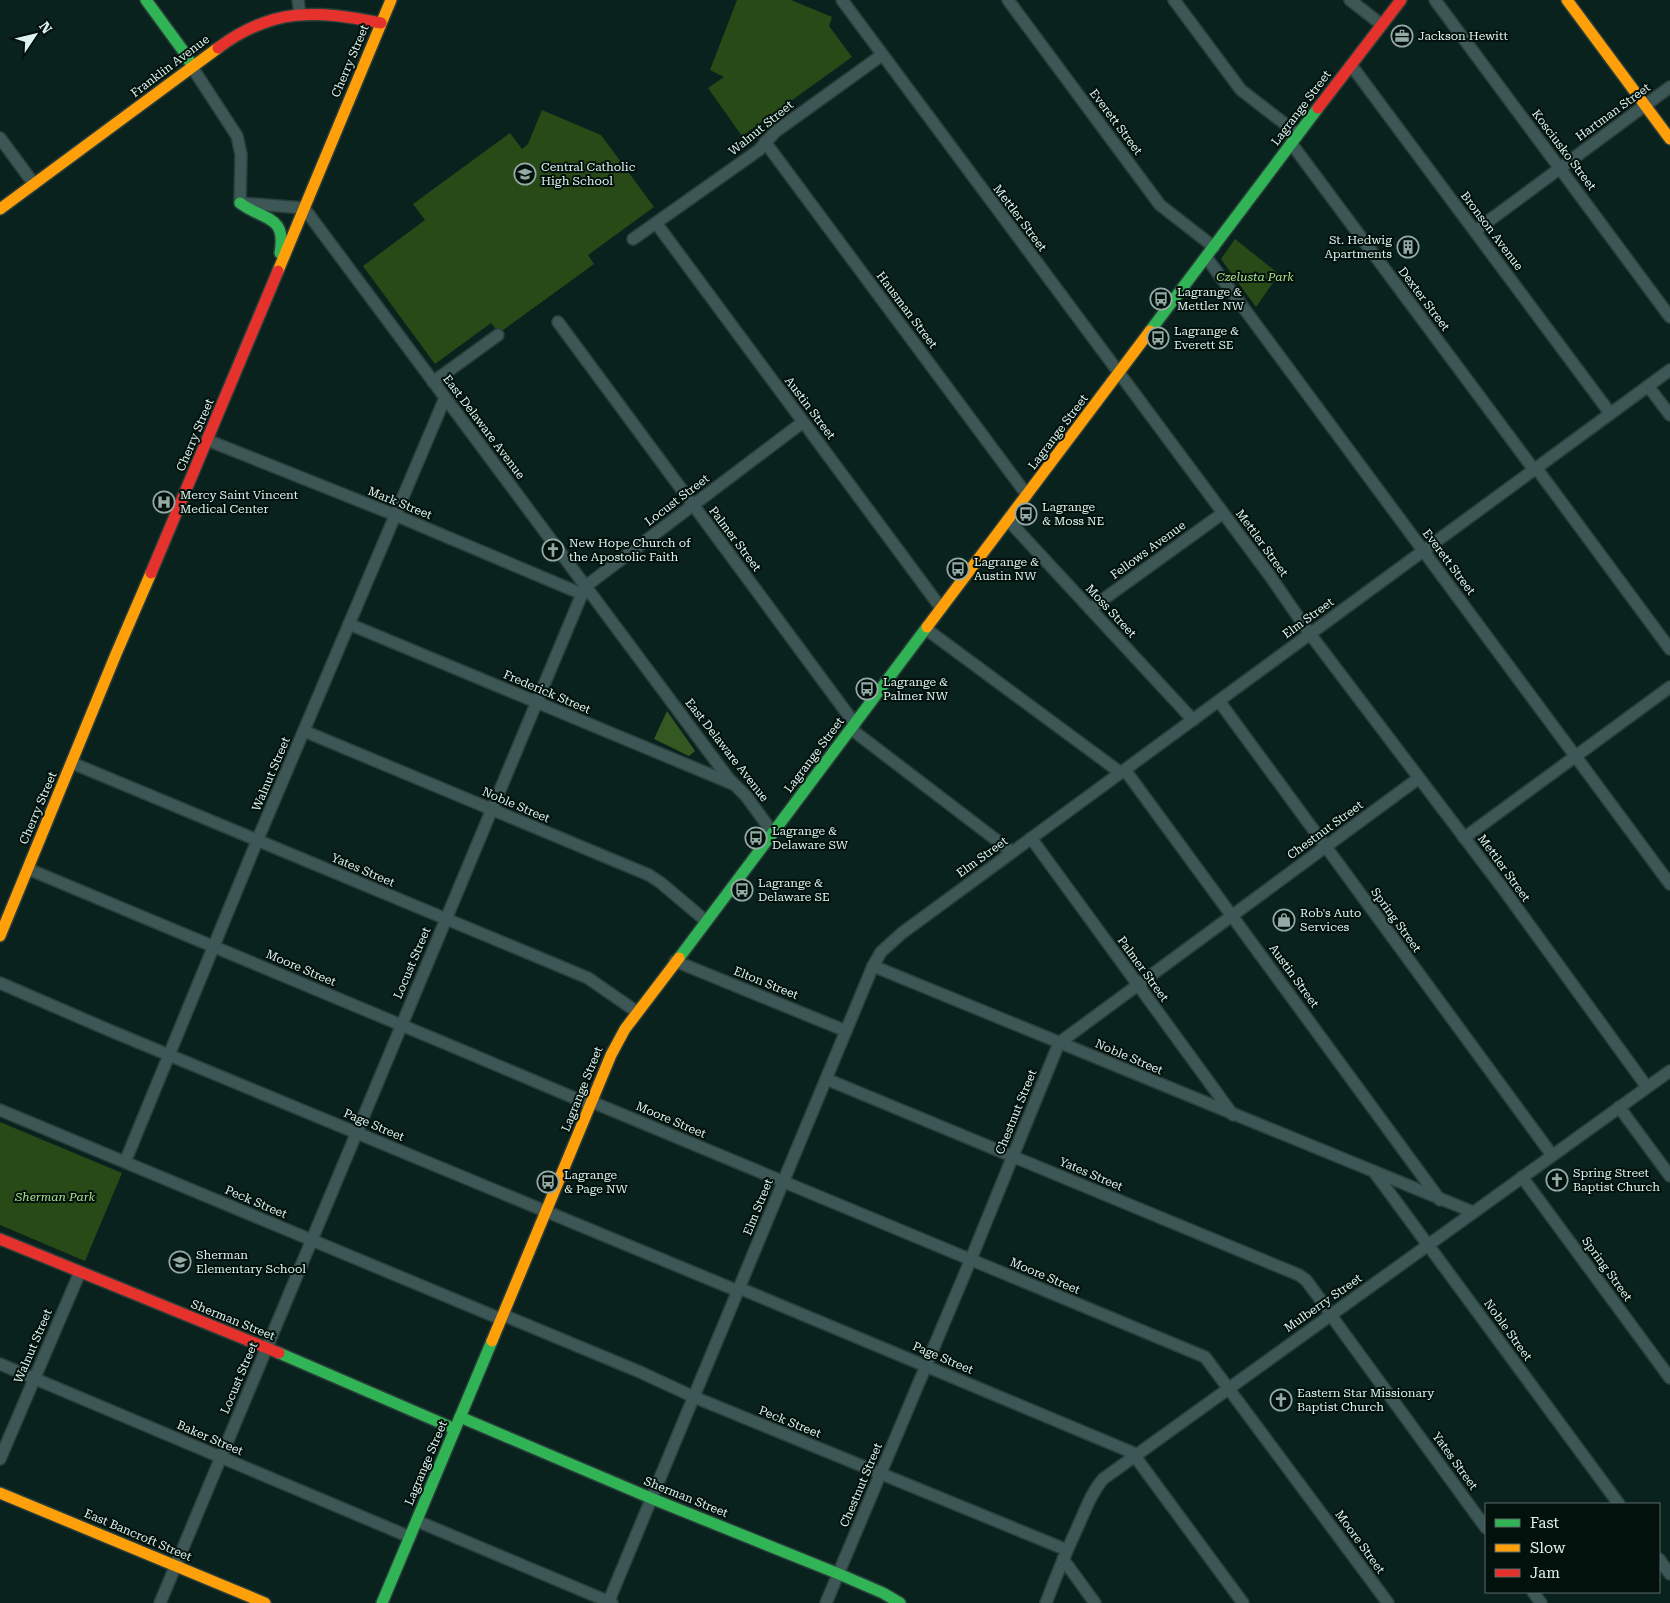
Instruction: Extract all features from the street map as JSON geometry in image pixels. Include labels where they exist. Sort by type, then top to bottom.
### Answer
[{"type":"main road","points":[[146,0],[187,56],[192,67]]},
{"type":"main road","name":"Cherry Street","points":[[0,936],[116,654],[208,440],[391,0]]},
{"type":"main road","name":"Lagrange Street","points":[[382,1603],[615,1046],[637,1012],[675,961],[1294,139],[1401,0]]},
{"type":"main road","points":[[1567,0],[1670,139]]},
{"type":"main road","name":"Franklin Avenue","points":[[0,209],[231,38],[257,25],[284,16],[300,14],[327,14],[381,23]]},
{"type":"main road","points":[[240,203],[258,215],[270,218],[280,231],[282,244],[275,278]]},
{"type":"main road","name":"Sherman Street","points":[[0,1239],[267,1348],[455,1429]]},
{"type":"main road","name":"Sherman Street","points":[[460,1417],[652,1499],[883,1593],[900,1603]]},
{"type":"main road","name":"East Bancroft Street","points":[[0,1493],[265,1603]]},
{"type":"street","points":[[298,0],[300,14]]},
{"type":"street","name":"Mettler Street","points":[[837,0],[854,17]]},
{"type":"street","name":"Mettler Street","points":[[842,0],[1647,1087]]},
{"type":"street","name":"Everett Street","points":[[1008,0],[1160,205],[1214,247]]},
{"type":"street","name":"Dexter Street","points":[[1174,0],[1241,90],[1294,139],[1536,470],[1670,649]]},
{"type":"street","points":[[1350,0],[1382,25]]},
{"type":"street","name":"Kosciusko Street","points":[[1435,0],[1670,317]]},
{"type":"street","name":"Walnut Street","points":[[633,239],[759,150],[774,132],[882,55]]},
{"type":"street","name":"Bronson Avenue","points":[[1351,65],[1610,413]]},
{"type":"street","points":[[192,67],[232,127],[238,140],[242,154],[240,203],[304,208]]},
{"type":"street","name":"Hartman Street","points":[[1475,231],[1670,87]]},
{"type":"street","points":[[0,138],[34,184]]},
{"type":"street","name":"Hausman Street","points":[[765,142],[1027,495]]},
{"type":"street","name":"East Delaware Avenue","points":[[304,208],[584,590],[773,833]]},
{"type":"street","name":"Austin Street","points":[[656,224],[941,608]]},
{"type":"street","name":"Everett Street","points":[[1206,257],[1670,884]]},
{"type":"street","name":"Palmer Street","points":[[558,322],[853,726],[1012,852]]},
{"type":"street","points":[[432,382],[498,335]]},
{"type":"street","name":"Elm Street","points":[[610,1603],[826,1078],[873,966],[882,952],[902,933],[1670,370]]},
{"type":"street","points":[[1648,386],[1670,416]]},
{"type":"street","name":"Walnut Street","points":[[125,1162],[257,841],[445,398]]},
{"type":"street","name":"Locust Street","points":[[160,1603],[584,590],[803,422]]},
{"type":"street","name":"Mark Street","points":[[208,440],[584,590]]},
{"type":"street","name":"Fellows Avenue","points":[[1090,609],[1223,513]]},
{"type":"street","name":"Moss Street","points":[[1008,520],[1193,720]]},
{"type":"street","name":"Frederick Street","points":[[349,624],[734,784]]},
{"type":"street","name":"Austin Street","points":[[926,629],[1123,771],[1232,915],[1440,1200]]},
{"type":"street","points":[[1464,838],[1670,687]]},
{"type":"street","name":"Spring Street","points":[[1219,701],[1552,1155]]},
{"type":"street","name":"Noble Street","points":[[304,731],[649,875],[706,921]]},
{"type":"street","name":"Yates Street","points":[[72,764],[588,978],[637,1012]]},
{"type":"street","name":"Chestnut Street","points":[[826,1603],[971,1259],[1059,1043],[1419,778]]},
{"type":"street","name":"Palmer Street","points":[[1031,838],[1233,1115]]},
{"type":"street","name":"Moore Street","points":[[28,869],[1205,1357],[1388,1603]]},
{"type":"street","name":"Elton Street","points":[[675,961],[846,1031]]},
{"type":"street","name":"Noble Street","points":[[873,966],[1473,1212]]},
{"type":"street","name":"Page Street","points":[[0,983],[546,1212],[926,1366],[1135,1454]]},
{"type":"street","name":"Mulberry Street","points":[[1046,1603],[1065,1554],[1097,1486],[1103,1479],[1135,1454],[1670,1070]]},
{"type":"street","name":"Yates Street","points":[[826,1078],[1299,1275],[1306,1280],[1485,1527]]},
{"type":"street","points":[[1619,1107],[1670,1176]]},
{"type":"street","name":"Peck Street","points":[[0,1110],[312,1240],[640,1372],[694,1398],[880,1474],[1065,1554]]},
{"type":"street","name":"Noble Street","points":[[1375,1173],[1617,1503]]},
{"type":"street","name":"Spring Street","points":[[1522,1177],[1670,1378]]},
{"type":"street","name":"Walnut Street","points":[[0,1459],[33,1378],[80,1272]]},
{"type":"street","name":"Baker Street","points":[[0,1364],[410,1536]]},
{"type":"street","points":[[1135,1454],[1243,1603]]},
{"type":"street","points":[[417,1521],[610,1603]]},
{"type":"street","points":[[1065,1554],[1095,1603]]},
{"type":"street","points":[[1660,1560],[1670,1574]]},
{"type":"green space","points":[[737,0],[791,0],[832,17],[829,26],[852,57],[742,136],[708,88],[724,77],[710,70]]},
{"type":"green space","points":[[542,110],[601,135],[654,207],[588,255],[594,264],[499,333],[491,323],[435,364],[363,266],[425,220],[413,204],[510,133],[522,149],[528,144]]},
{"type":"green space","name":"Czelusta Park","points":[[1235,239],[1279,274],[1256,307],[1221,259]]},
{"type":"green space","points":[[667,711],[695,751],[689,756],[654,739]]},
{"type":"green space","name":"Sherman Park","points":[[0,1122],[122,1173],[85,1261],[0,1225]]},
{"type":"traffic: fast","points":[[146,0],[187,56],[192,67]]},
{"type":"traffic: fast","points":[[1150,331],[1318,108]]},
{"type":"traffic: fast","points":[[240,203],[271,220],[276,225],[280,231],[280,253]]},
{"type":"traffic: fast","points":[[679,958],[927,627]]},
{"type":"traffic: fast","points":[[382,1603],[492,1341]]},
{"type":"traffic: fast","points":[[279,1353],[455,1429]]},
{"type":"traffic: fast","points":[[460,1417],[653,1499],[839,1574],[883,1593],[900,1603]]},
{"type":"traffic: slow","points":[[278,271],[391,0]]},
{"type":"traffic: slow","points":[[1567,0],[1670,139]]},
{"type":"traffic: slow","points":[[0,209],[218,48]]},
{"type":"traffic: slow","points":[[927,627],[1150,331]]},
{"type":"traffic: slow","points":[[0,936],[151,573]]},
{"type":"traffic: slow","points":[[492,1341],[611,1055],[625,1029],[679,958]]},
{"type":"traffic: slow","points":[[0,1493],[265,1603]]},
{"type":"traffic: jam","points":[[1318,108],[1401,0]]},
{"type":"traffic: jam","points":[[218,48],[258,25],[296,15],[316,14],[381,23]]},
{"type":"traffic: jam","points":[[151,573],[278,271]]},
{"type":"traffic: jam","points":[[0,1239],[279,1353]]},
{"type":"place","name":"Jackson Hewitt","points":[[1402,36]]},
{"type":"place","name":"Central Catholic High School","points":[[525,174]]},
{"type":"place","name":"St. Hedwig Apartments","points":[[1408,247]]},
{"type":"place","name":"Lagrange & Mettler NW","points":[[1161,299]]},
{"type":"place","name":"Lagrange & Everett SE","points":[[1158,338]]},
{"type":"place","name":"Mercy Saint Vincent Medical Center","points":[[164,502]]},
{"type":"place","name":"Lagrange & Moss NE","points":[[1026,514]]},
{"type":"place","name":"New Hope Church of the Apostolic Faith","points":[[553,550]]},
{"type":"place","name":"Lagrange & Austin NW","points":[[958,569]]},
{"type":"place","name":"Lagrange & Palmer NW","points":[[867,689]]},
{"type":"place","name":"Lagrange & Delaware SW","points":[[756,838]]},
{"type":"place","name":"Lagrange & Delaware SE","points":[[742,890]]},
{"type":"place","name":"Rob's Auto Services","points":[[1284,920]]},
{"type":"place","name":"Spring Street Baptist Church","points":[[1557,1180]]},
{"type":"place","name":"Lagrange & Page NW","points":[[548,1182]]},
{"type":"place","name":"Sherman Elementary School","points":[[180,1262]]},
{"type":"place","name":"Eastern Star Missionary Baptist Church","points":[[1281,1400]]}]
